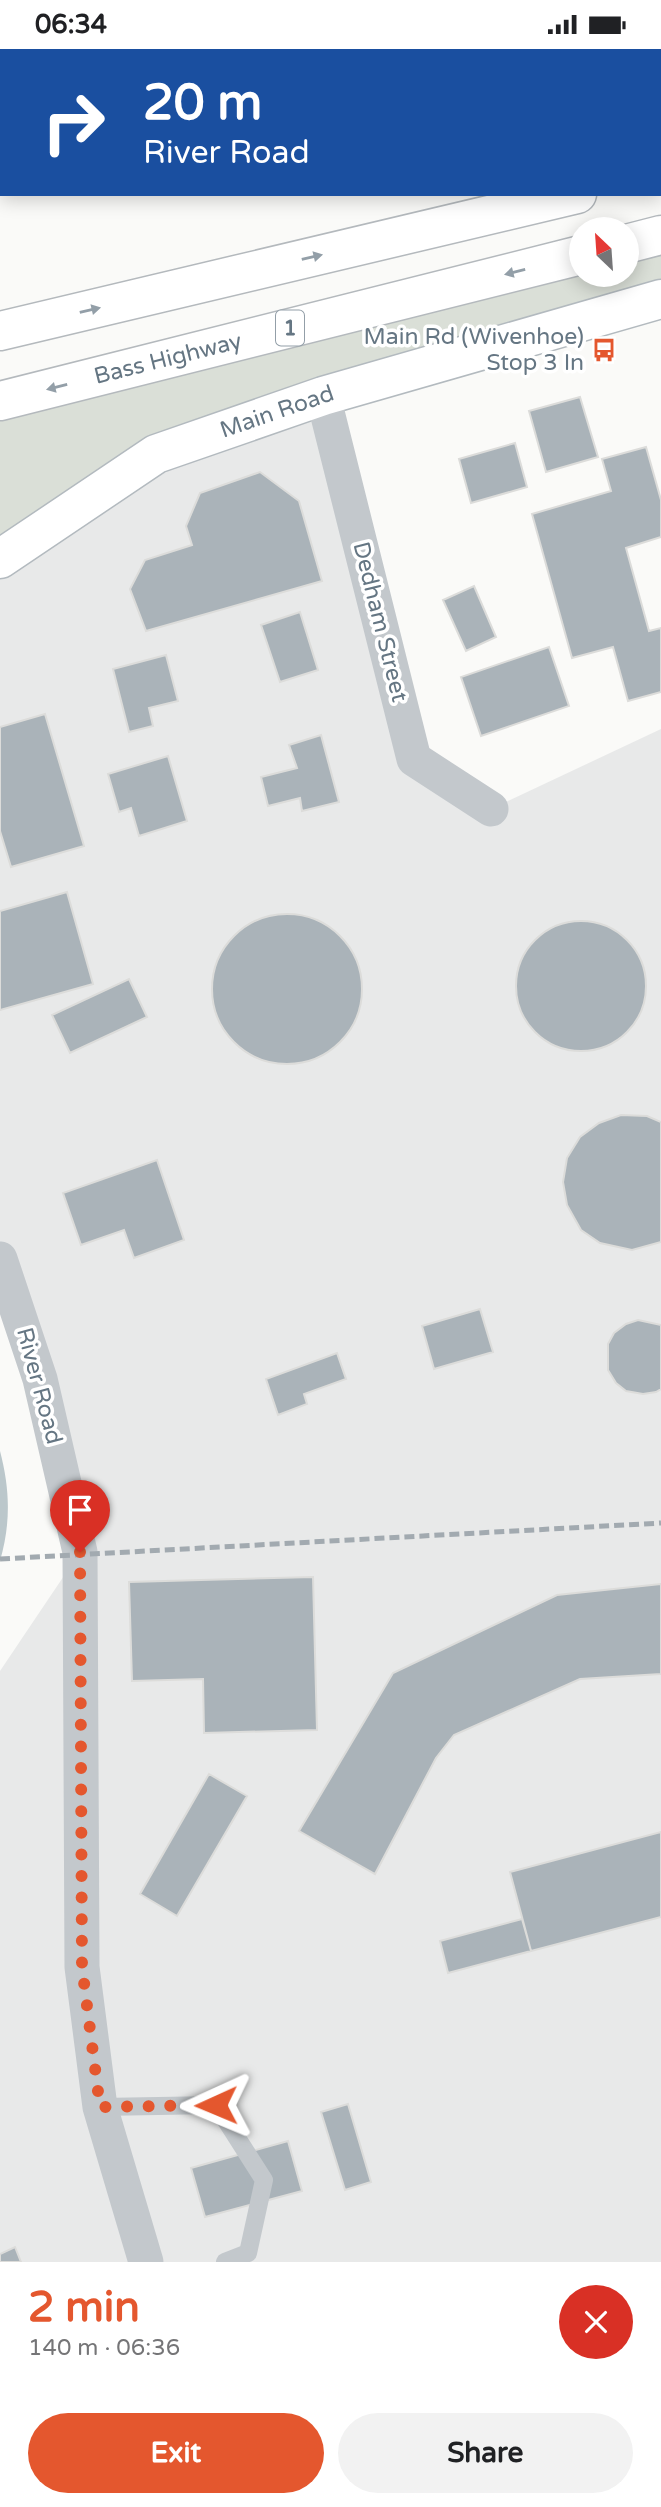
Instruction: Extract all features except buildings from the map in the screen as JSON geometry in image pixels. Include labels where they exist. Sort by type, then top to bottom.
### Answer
[{"type":"main road","points":[[0,331],[570,196]]},
{"type":"main road","points":[[639,241],[661,235]]},
{"type":"main road","name":"Bass Highway","points":[[0,401],[569,258]]},
{"type":"main road","name":"Main Road","points":[[0,559],[156,454],[323,395],[661,299]]},
{"type":"street","name":"Dedham Street","points":[[323,395],[414,759],[491,809]]},
{"type":"street","name":"River Road","points":[[0,1259],[40,1379],[80,1552],[82,1967],[100,2107],[146,2262]]},
{"type":"lane","points":[[100,2107],[216,2105],[264,2180],[248,2253],[225,2262]]},
{"type":"shaded area","points":[[661,235],[661,299],[156,454],[0,559],[0,401],[569,278],[569,287],[639,287],[639,241]]},
{"type":"shaded area","points":[[323,396],[414,760],[491,809],[661,729],[661,2262],[0,2262],[0,1671],[80,1552],[0,1259],[0,559],[156,454]]},
{"type":"shaded area","points":[[0,1451],[8,1506],[0,1561]]},
{"type":"railway","points":[[0,1559],[661,1523]]},
{"type":"place","name":"Main Rd (Wivenhoe) Stop 3 In","points":[[604,350]]},
{"type":"route","points":[[80,1552],[82,1967],[100,2107],[216,2105]]}]
